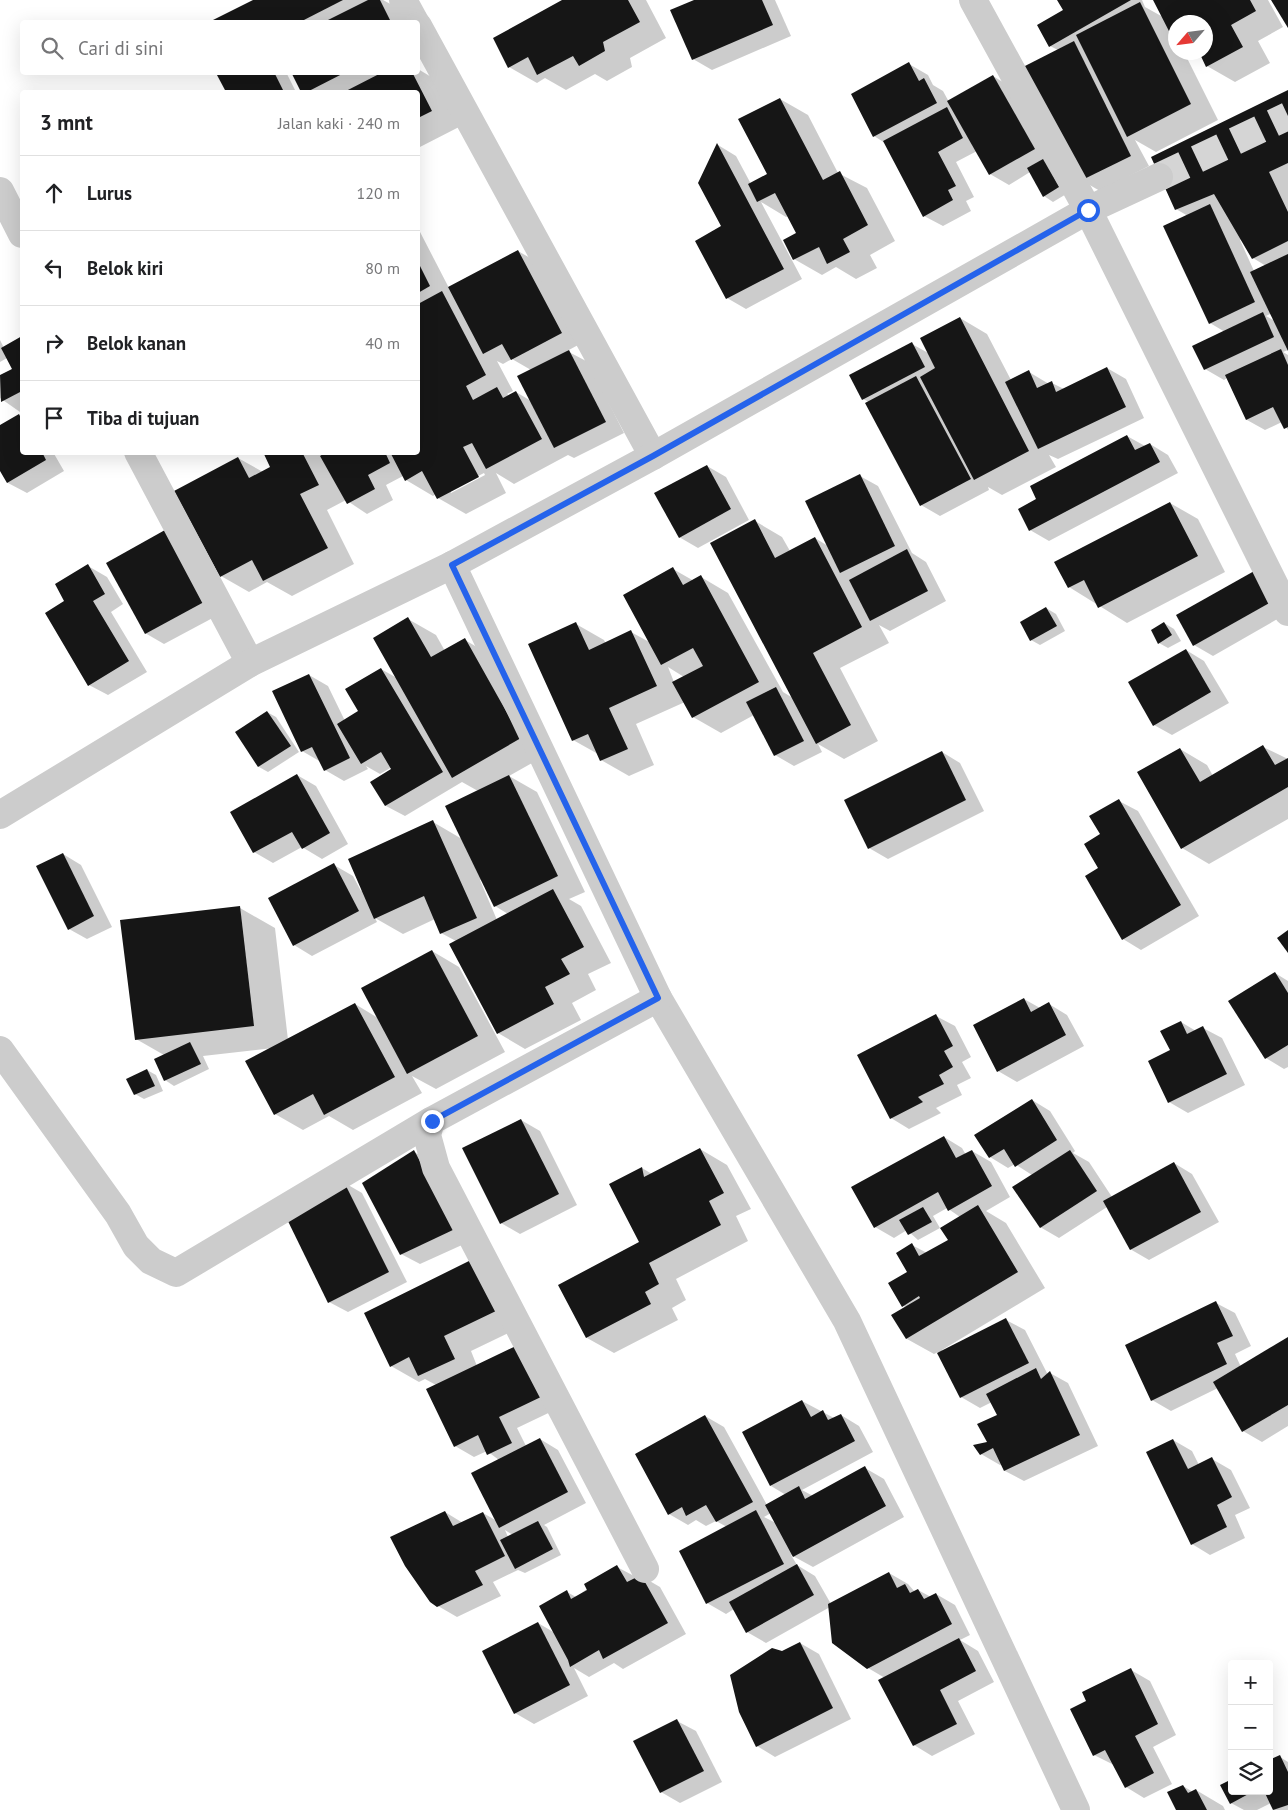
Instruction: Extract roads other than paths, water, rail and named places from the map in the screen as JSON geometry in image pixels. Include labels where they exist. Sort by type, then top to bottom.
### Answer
[{"type":"street","points":[[403,0],[414,20]]},
{"type":"street","points":[[973,0],[1088,210],[1288,612]]},
{"type":"street","points":[[420,30],[653,456]]},
{"type":"street","points":[[0,815],[250,663],[452,565],[653,456],[1088,210],[1160,177]]},
{"type":"street","points":[[0,192],[20,230]]},
{"type":"street","points":[[140,455],[250,663]]},
{"type":"street","points":[[452,565],[658,998],[847,1321],[1076,1810]]},
{"type":"street","points":[[0,1050],[118,1214],[136,1246],[151,1261],[176,1273],[432,1121],[658,998]]},
{"type":"street","points":[[432,1121],[427,1135],[436,1168],[645,1569]]},
{"type":"tunnel","points":[[1159,177],[1288,116]]}]
